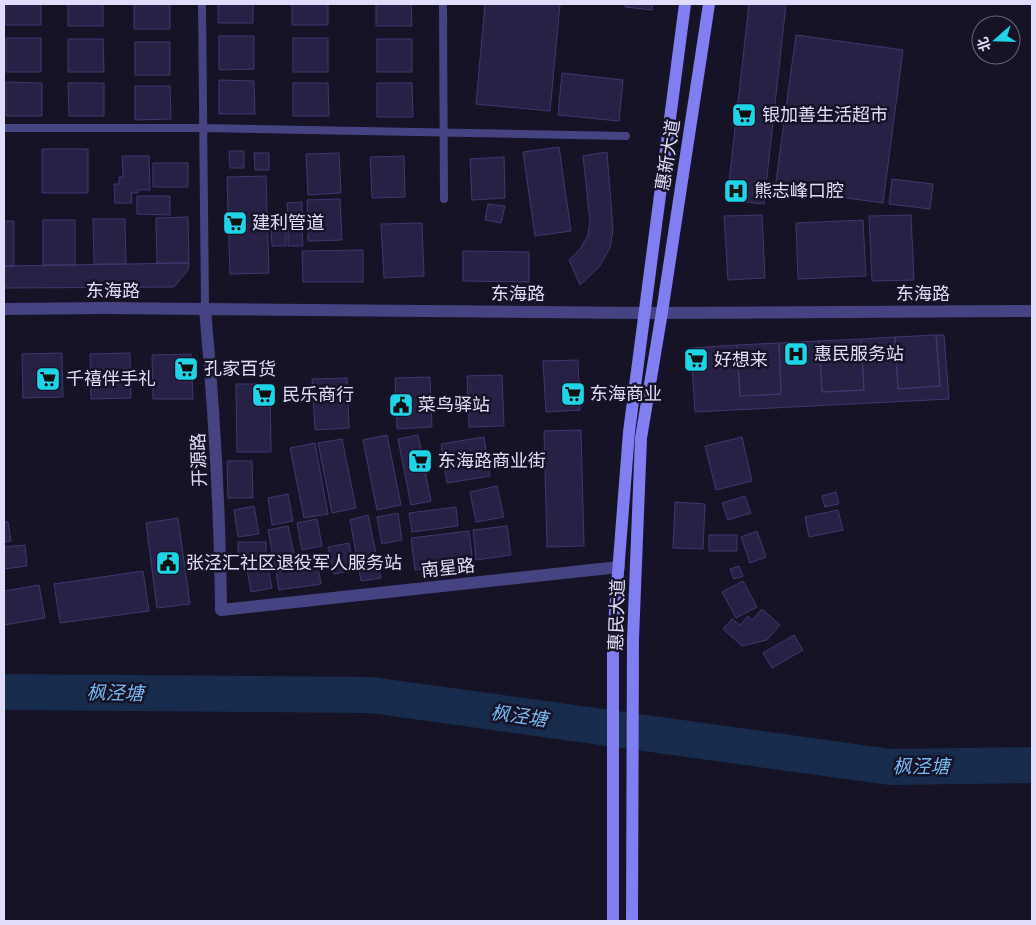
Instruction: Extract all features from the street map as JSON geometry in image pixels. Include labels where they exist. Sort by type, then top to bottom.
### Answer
[{"type":"main road","name":"惠新大道","points":[[644,313],[686,4]]},
{"type":"main road","name":"惠新大道","points":[[662,312],[709,4]]},
{"type":"main road","name":"惠民大道","points":[[632,921],[633,639],[641,438],[662,312]]},
{"type":"main road","name":"惠民大道","points":[[614,921],[613,638],[629,432],[644,313]]},
{"type":"street","name":"东海路","points":[[4,310],[205,309],[644,313],[1032,311]]},
{"type":"street","name":"开源路","points":[[205,309],[215,420],[221,610]]},
{"type":"street","name":"南星路","points":[[221,610],[619,567]]},
{"type":"lane","points":[[202,4],[205,309]]},
{"type":"lane","points":[[443,4],[444,199]]},
{"type":"lane","points":[[4,128],[203,128],[626,136]]},
{"type":"building","points":[[5,4],[41,4],[41,25],[5,25]]},
{"type":"building","points":[[68,4],[103,4],[103,26],[68,26]]},
{"type":"building","points":[[134,4],[170,4],[170,29],[134,29]]},
{"type":"building","points":[[218,4],[253,4],[253,23],[218,23]]},
{"type":"building","points":[[292,4],[328,4],[328,25],[292,25]]},
{"type":"building","points":[[376,4],[411,4],[412,26],[376,26]]},
{"type":"building","points":[[485,4],[560,4],[550,111],[476,104]]},
{"type":"building","points":[[625,4],[653,4],[652,10],[625,7]]},
{"type":"building","points":[[749,4],[786,4],[764,204],[727,200]]},
{"type":"building","points":[[796,35],[903,50],[883,203],[775,188]]},
{"type":"building","points":[[219,36],[254,36],[254,69],[219,70]]},
{"type":"building","points":[[6,38],[41,38],[41,72],[6,72]]},
{"type":"building","points":[[293,38],[328,38],[328,72],[293,72]]},
{"type":"building","points":[[68,39],[103,39],[104,72],[68,72]]},
{"type":"building","points":[[377,39],[412,39],[412,72],[377,72]]},
{"type":"building","points":[[135,42],[170,42],[170,75],[135,75]]},
{"type":"building","points":[[562,73],[623,80],[619,121],[558,115]]},
{"type":"building","points":[[219,80],[254,81],[255,114],[219,114]]},
{"type":"building","points":[[6,82],[42,83],[42,116],[6,116]]},
{"type":"building","points":[[68,83],[104,83],[104,116],[69,116]]},
{"type":"building","points":[[293,83],[328,83],[329,116],[293,116]]},
{"type":"building","points":[[377,83],[412,83],[413,117],[377,117]]},
{"type":"building","points":[[135,86],[170,86],[171,119],[135,120]]},
{"type":"building","points":[[559,147],[571,231],[535,236],[523,152]]},
{"type":"building","points":[[42,149],[88,149],[88,193],[42,193]]},
{"type":"building","points":[[229,151],[244,151],[244,168],[230,168]]},
{"type":"building","points":[[607,152],[613,230],[610,248],[599,267],[580,285],[569,260],[580,249],[588,235],[590,221],[583,156]]},
{"type":"building","points":[[254,153],[269,153],[269,170],[255,170]]},
{"type":"building","points":[[339,153],[341,193],[308,195],[306,154]]},
{"type":"building","points":[[122,156],[149,156],[150,190],[138,190],[138,193],[131,193],[132,203],[115,203],[114,184],[119,184],[119,177],[123,177]]},
{"type":"building","points":[[404,156],[405,197],[372,198],[370,157]]},
{"type":"building","points":[[504,157],[505,198],[472,200],[470,159]]},
{"type":"building","points":[[153,163],[188,163],[188,187],[153,187]]},
{"type":"building","points":[[266,176],[269,273],[230,274],[227,177]]},
{"type":"building","points":[[892,179],[933,184],[930,209],[889,204]]},
{"type":"building","points":[[137,196],[170,196],[170,215],[137,214]]},
{"type":"building","points":[[340,199],[342,240],[308,241],[307,200]]},
{"type":"building","points":[[302,202],[302,219],[288,220],[287,203]]},
{"type":"building","points":[[488,204],[505,206],[501,223],[485,220]]},
{"type":"building","points":[[762,215],[765,278],[728,280],[724,216]]},
{"type":"building","points":[[911,215],[914,280],[872,281],[869,216]]},
{"type":"building","points":[[188,217],[189,263],[157,263],[156,218]]},
{"type":"building","points":[[93,219],[125,219],[126,264],[94,264]]},
{"type":"building","points":[[43,220],[75,220],[75,265],[43,265]]},
{"type":"building","points":[[863,220],[866,276],[798,279],[796,223]]},
{"type":"building","points":[[4,221],[14,221],[14,266],[4,266]]},
{"type":"building","points":[[422,223],[424,276],[384,278],[381,224]]},
{"type":"building","points":[[286,229],[286,246],[272,246],[271,230]]},
{"type":"building","points":[[288,229],[302,229],[303,246],[288,246]]},
{"type":"building","points":[[363,250],[363,282],[303,282],[302,251]]},
{"type":"building","points":[[463,251],[529,252],[529,282],[463,281]]},
{"type":"building","points":[[189,263],[188,270],[174,287],[4,288],[4,266]]},
{"type":"building","points":[[936,335],[940,386],[898,389],[895,337]]},
{"type":"building","points":[[936,335],[944,335],[949,399],[695,412],[691,348],[737,345],[740,396],[781,394],[779,343],[819,341],[822,392],[864,390],[861,339],[895,337],[898,389],[940,386]]},
{"type":"building","points":[[861,339],[864,390],[822,392],[819,341]]},
{"type":"building","points":[[779,343],[781,394],[740,396],[737,345]]},
{"type":"building","points":[[62,353],[63,397],[23,398],[22,354]]},
{"type":"building","points":[[130,353],[131,398],[91,399],[90,354]]},
{"type":"building","points":[[191,354],[193,399],[153,399],[152,355]]},
{"type":"building","points":[[578,360],[580,410],[546,412],[543,361]]},
{"type":"building","points":[[502,375],[504,426],[469,427],[467,376]]},
{"type":"building","points":[[430,377],[432,427],[397,429],[395,378]]},
{"type":"building","points":[[347,378],[349,428],[315,430],[312,379]]},
{"type":"building","points":[[236,384],[270,384],[271,452],[237,452]]},
{"type":"building","points":[[581,430],[584,546],[547,547],[544,431]]},
{"type":"building","points":[[387,435],[401,505],[377,510],[363,440]]},
{"type":"building","points":[[418,435],[431,501],[411,505],[398,439]]},
{"type":"building","points":[[484,437],[490,476],[447,483],[441,444]]},
{"type":"building","points":[[742,437],[752,481],[716,490],[705,446]]},
{"type":"building","points":[[342,439],[356,508],[332,513],[318,443]]},
{"type":"building","points":[[315,443],[328,514],[304,518],[290,448]]},
{"type":"building","points":[[227,461],[252,461],[253,498],[228,498]]},
{"type":"building","points":[[497,486],[504,517],[476,522],[470,492]]},
{"type":"building","points":[[836,492],[839,504],[825,507],[822,496]]},
{"type":"building","points":[[288,494],[293,521],[272,525],[268,498]]},
{"type":"building","points":[[745,496],[751,513],[728,520],[722,503]]},
{"type":"building","points":[[675,502],[705,504],[703,549],[673,548]]},
{"type":"building","points":[[254,506],[259,534],[238,537],[234,510]]},
{"type":"building","points":[[456,507],[458,526],[412,532],[409,513]]},
{"type":"building","points":[[838,510],[843,530],[809,537],[805,517]]},
{"type":"building","points":[[398,513],[402,540],[382,544],[377,517]]},
{"type":"building","points":[[368,515],[381,578],[361,581],[350,520]]},
{"type":"building","name":"张泾汇社区退役军人服务站","points":[[178,518],[190,604],[157,608],[146,523]]},
{"type":"building","points":[[317,519],[322,546],[302,550],[297,523]]},
{"type":"building","points":[[4,522],[8,522],[11,541],[4,542]]},
{"type":"building","points":[[288,526],[294,553],[273,557],[268,530]]},
{"type":"building","points":[[507,526],[511,555],[476,560],[473,530]]},
{"type":"building","points":[[469,531],[473,563],[415,570],[411,538]]},
{"type":"building","points":[[757,531],[766,557],[750,563],[741,537]]},
{"type":"building","points":[[709,535],[737,535],[737,551],[709,551]]},
{"type":"building","points":[[238,542],[266,542],[266,557],[238,557]]},
{"type":"building","points":[[349,543],[354,570],[334,574],[328,547]]},
{"type":"building","points":[[25,545],[27,566],[4,569],[4,547]]},
{"type":"building","points":[[316,555],[321,584],[279,590],[274,561]]},
{"type":"building","points":[[267,561],[272,588],[251,592],[246,564]]},
{"type":"building","points":[[739,566],[743,576],[734,579],[730,569]]},
{"type":"building","points":[[143,571],[149,611],[60,623],[54,584]]},
{"type":"building","points":[[743,581],[757,607],[736,618],[722,592]]},
{"type":"building","points":[[39,585],[45,618],[4,625],[4,591]]},
{"type":"building","points":[[762,609],[780,625],[767,640],[742,646],[723,629],[732,619],[740,625],[748,616],[752,620]]},
{"type":"building","points":[[794,635],[803,650],[772,668],[763,653]]},
{"type":"waterway","name":"枫泾塘","points":[[4,692],[371,695],[890,767],[1032,765]]},
{"type":"place","name":"银加善生活超市","points":[[744,115]]},
{"type":"place","name":"熊志峰口腔","points":[[736,191]]},
{"type":"place","name":"建利管道","points":[[235,223]]},
{"type":"place","name":"惠民服务站","points":[[796,354]]},
{"type":"place","name":"好想来","points":[[696,360]]},
{"type":"place","name":"孔家百货","points":[[186,369]]},
{"type":"place","name":"千禧伴手礼","points":[[48,379]]},
{"type":"place","name":"东海商业","points":[[573,394]]},
{"type":"place","name":"民乐商行","points":[[264,395]]},
{"type":"place","name":"菜鸟驿站","points":[[401,405]]},
{"type":"place","name":"东海路商业街","points":[[420,461]]},
{"type":"place","name":"张泾汇社区退役军人服务站","points":[[168,563]]}]
